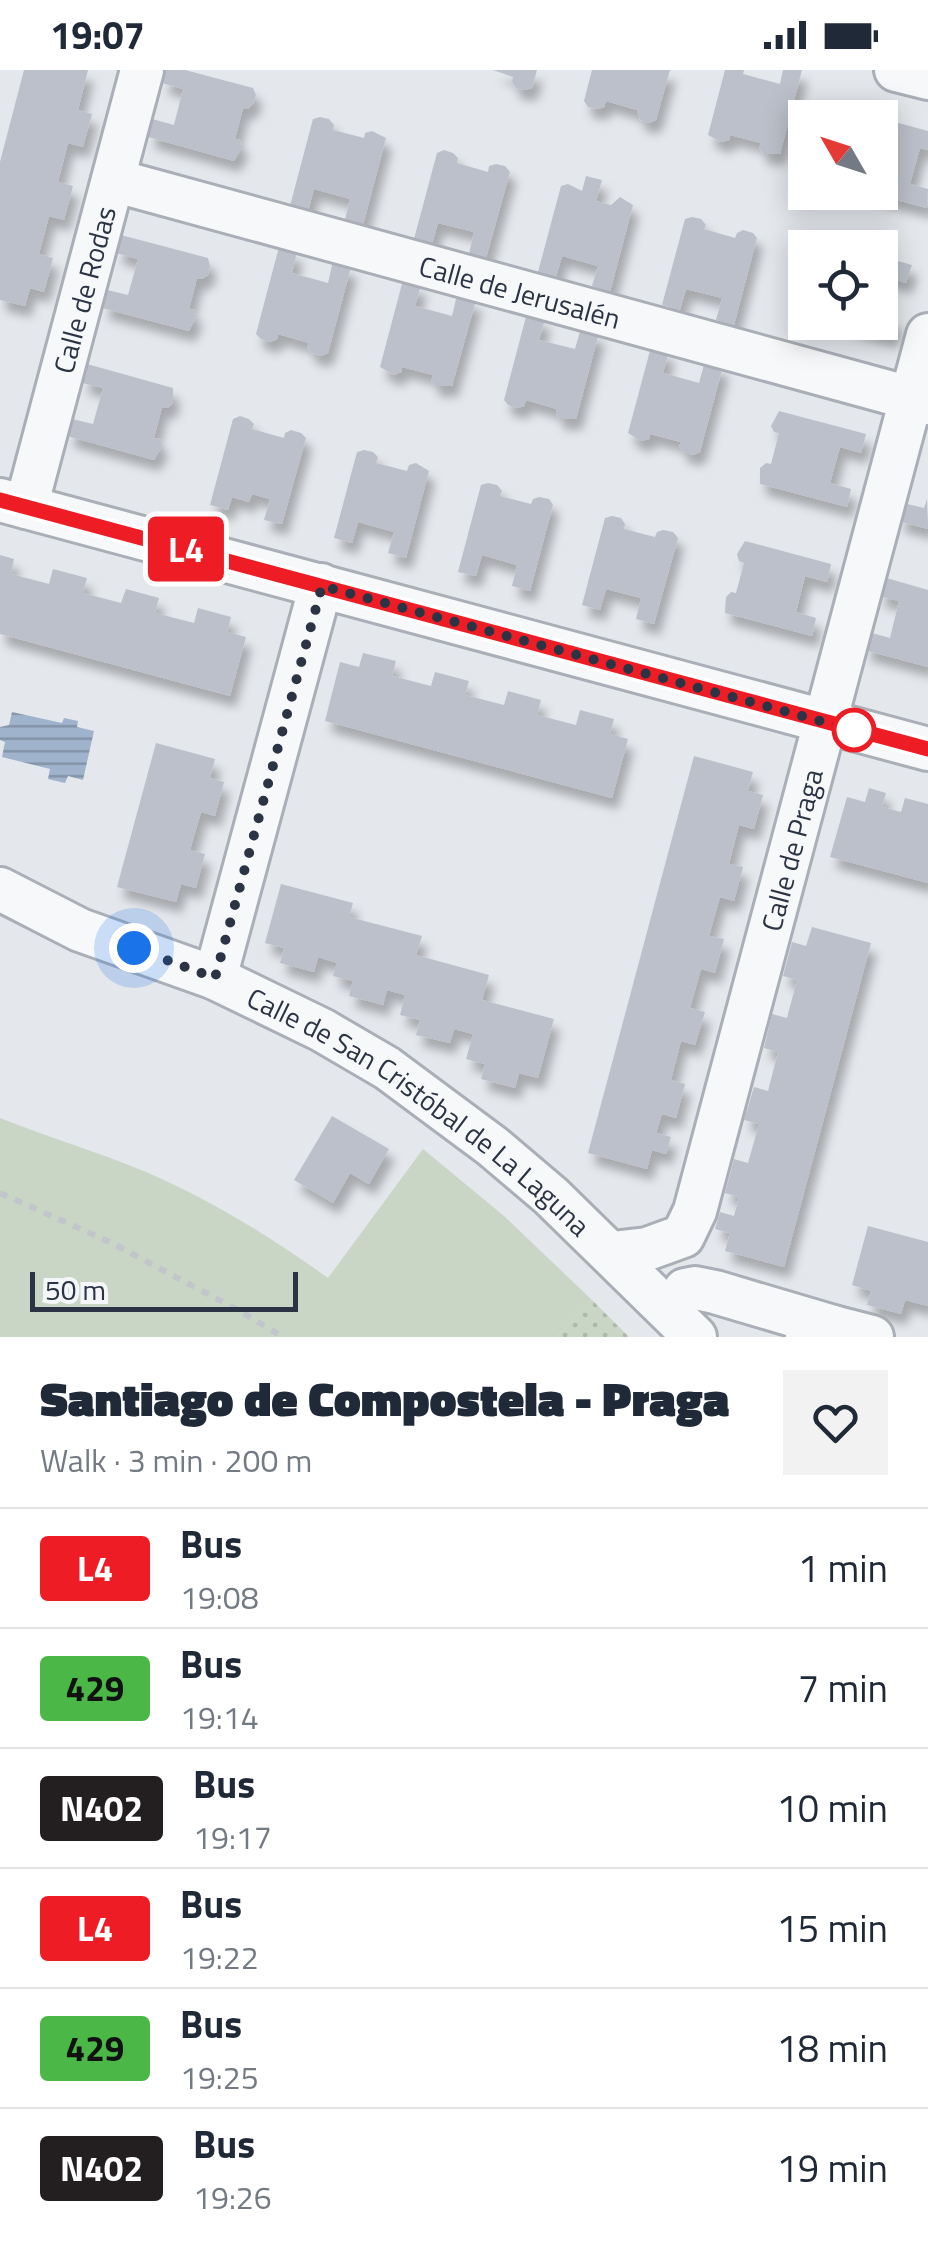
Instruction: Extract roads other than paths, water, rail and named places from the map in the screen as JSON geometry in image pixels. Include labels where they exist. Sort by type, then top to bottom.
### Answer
[{"type":"street","name":"Calle de Rodas","points":[[13,503],[113,180],[142,70]]},
{"type":"street","points":[[896,70],[928,78]]},
{"type":"street","name":"Calle de Jerusalén","points":[[113,180],[919,400]]},
{"type":"street","name":"Calle de Praga","points":[[683,1236],[695,1211],[824,723],[919,400],[928,335]]},
{"type":"street","points":[[13,503],[928,749]]},
{"type":"street","points":[[215,978],[322,586]]},
{"type":"street","name":"Calle de San Cristóbal de La Laguna","points":[[0,889],[80,930],[215,978],[322,1030],[387,1068],[492,1146],[687,1316]]},
{"type":"street","points":[[612,1252],[648,1249],[683,1236],[687,1316]]},
{"type":"street","points":[[687,1316],[695,1288],[836,1334]]},
{"type":"water","points":[[12,712],[62,723],[64,718],[78,721],[77,727],[94,731],[83,780],[68,776],[65,783],[48,779],[50,769],[2,757],[5,742],[0,740],[0,727],[9,725]]}]
